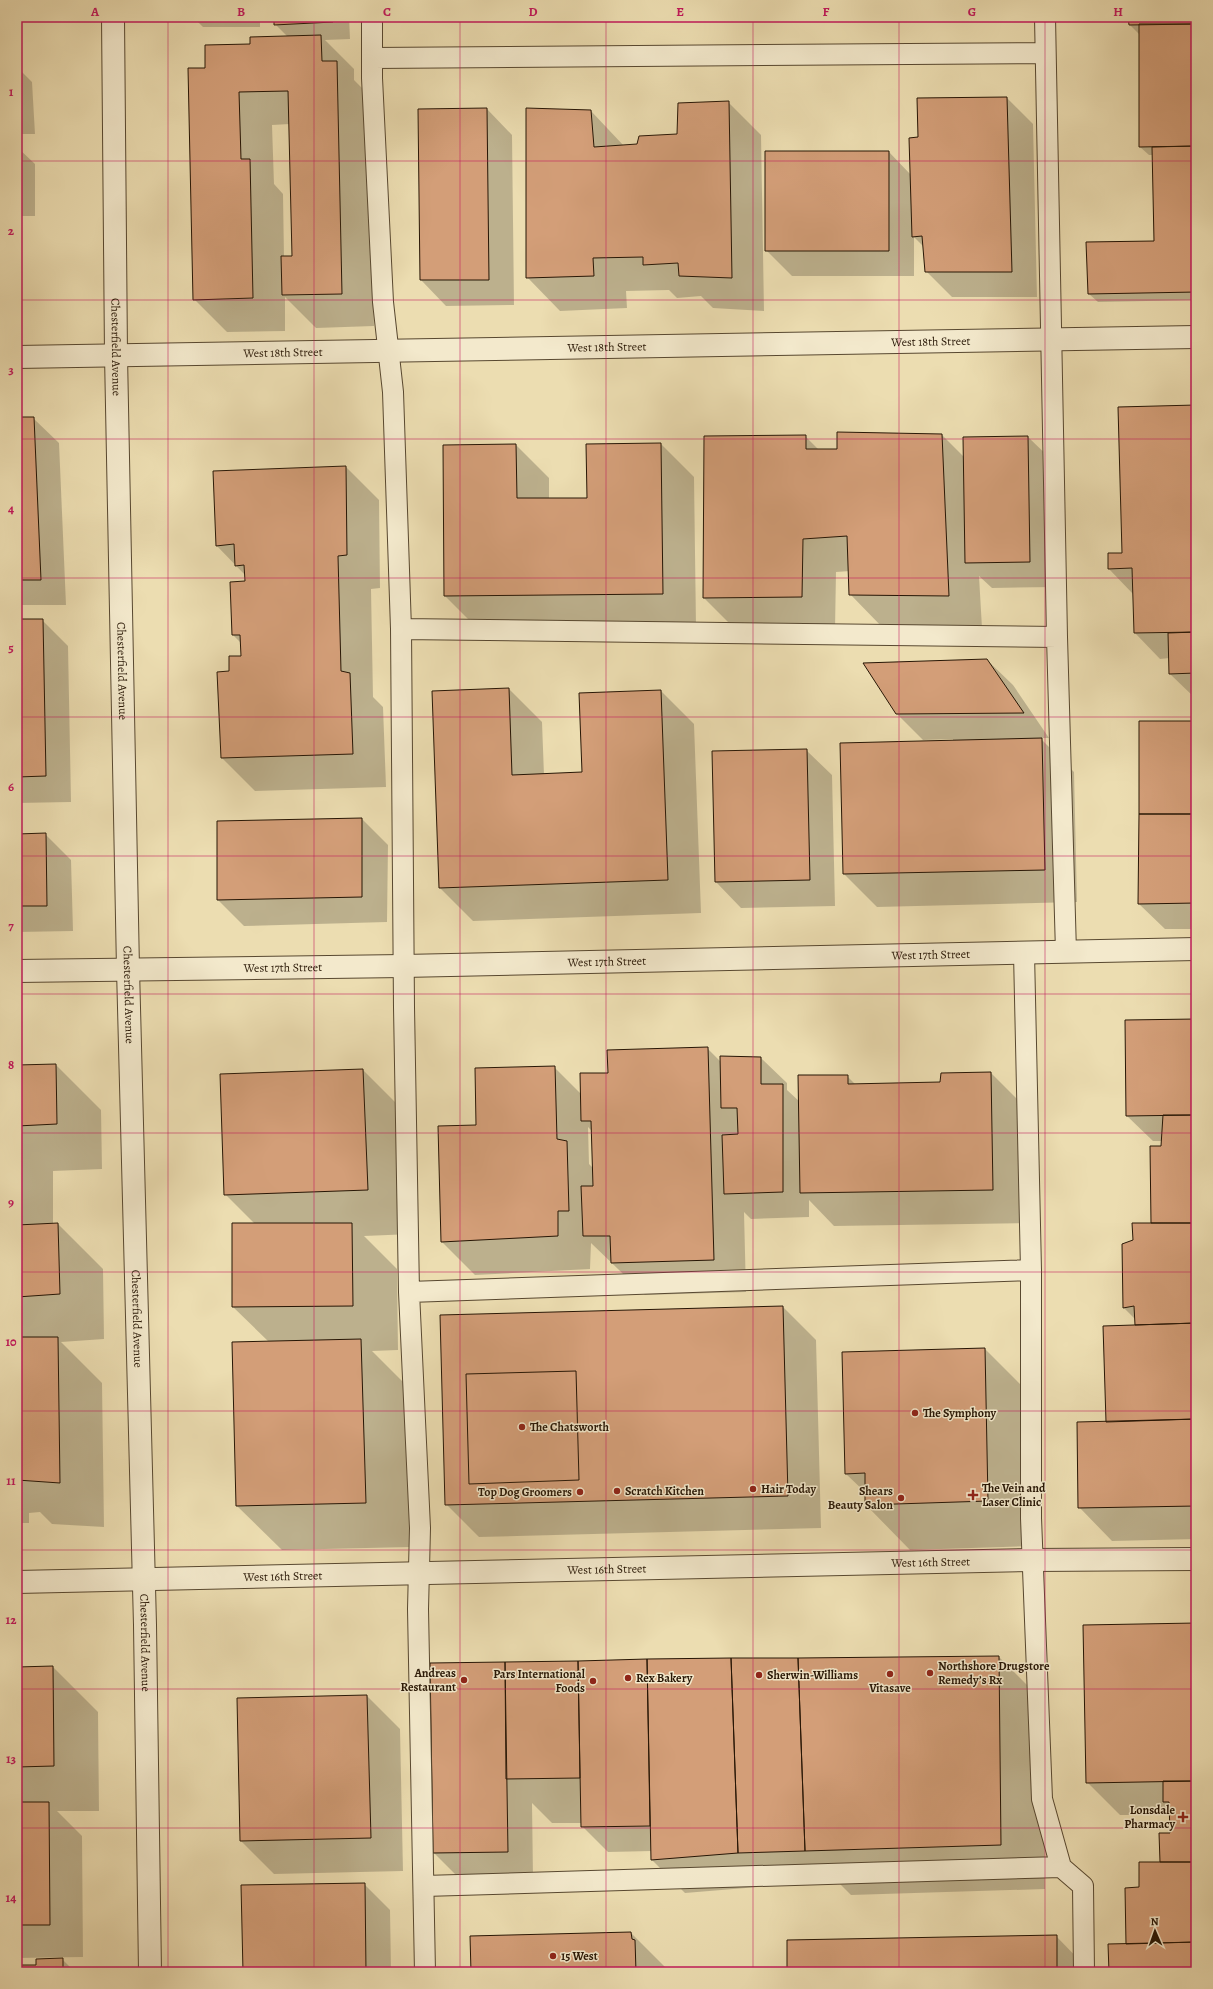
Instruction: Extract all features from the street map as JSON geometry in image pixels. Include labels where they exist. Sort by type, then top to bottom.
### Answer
[{"type":"street","name":"Chesterfield Avenue","points":[[113,17],[116,355],[128,969],[143,1580],[150,1972]]},
{"type":"street","name":"West 18th Street","points":[[17,357],[1196,337]]},
{"type":"street","name":"West 17th Street","points":[[17,971],[404,966],[1196,949]]},
{"type":"street","name":"West 16th Street","points":[[17,1582],[418,1572],[1032,1560],[1196,1559]]},
{"type":"lane","points":[[372,17],[372,58],[383,302],[394,392],[401,629],[404,966],[410,1292],[420,1528],[418,1572],[425,1972]]},
{"type":"lane","points":[[1045,17],[1057,637],[1066,952]]},
{"type":"lane","points":[[372,58],[1045,53]]},
{"type":"lane","points":[[401,629],[1057,637]]},
{"type":"lane","points":[[1024,953],[1031,1270],[1032,1560],[1042,1799],[1061,1867],[1083,1886],[1084,1972]]},
{"type":"lane","points":[[410,1292],[1031,1270]]},
{"type":"lane","points":[[424,1886],[1061,1867]]},
{"type":"building","points":[[274,17],[333,17],[333,22],[274,25]]},
{"type":"building","points":[[1128,17],[1196,17],[1196,24],[1129,25]]},
{"type":"building","points":[[1139,24],[1196,24],[1196,146],[1139,147]]},
{"type":"building","points":[[321,35],[322,61],[337,61],[342,294],[282,295],[281,256],[292,256],[288,91],[239,92],[241,159],[250,159],[253,298],[193,300],[188,68],[205,68],[205,45],[250,44],[250,37]]},
{"type":"building","points":[[1007,97],[1012,272],[925,272],[922,236],[912,237],[909,138],[918,137],[917,98]]},
{"type":"building","points":[[729,101],[732,278],[679,276],[678,263],[643,265],[643,257],[593,258],[594,276],[526,278],[526,108],[591,110],[594,147],[637,144],[639,136],[677,134],[678,103]]},
{"type":"building","points":[[487,108],[489,280],[420,280],[418,109]]},
{"type":"building","points":[[1196,146],[1196,292],[1088,294],[1086,242],[1154,241],[1152,147]]},
{"type":"building","points":[[765,151],[889,151],[889,251],[765,251]]},
{"type":"building","points":[[1196,405],[1196,632],[1134,633],[1132,568],[1108,569],[1108,553],[1122,553],[1118,407]]},
{"type":"building","points":[[17,417],[34,417],[41,580],[17,580]]},
{"type":"building","points":[[837,432],[942,434],[949,596],[849,595],[847,536],[803,539],[802,597],[703,598],[704,436],[806,435],[806,449],[837,449]]},
{"type":"building","points":[[1028,436],[1030,562],[965,563],[963,437]]},
{"type":"building","points":[[661,443],[663,594],[444,596],[443,445],[516,444],[517,498],[587,498],[586,444]]},
{"type":"building","points":[[346,466],[347,555],[338,556],[341,671],[350,673],[353,754],[221,758],[217,672],[229,671],[229,656],[241,656],[240,635],[232,635],[230,582],[245,581],[244,565],[235,566],[234,544],[216,546],[213,471]]},
{"type":"building","points":[[17,619],[43,619],[46,776],[17,777]]},
{"type":"building","points":[[1196,632],[1196,673],[1169,674],[1168,633]]},
{"type":"building","points":[[987,659],[1024,713],[896,714],[863,663]]},
{"type":"building","points":[[509,688],[512,775],[582,772],[579,693],[661,690],[668,880],[439,888],[432,691]]},
{"type":"building","points":[[1139,721],[1196,721],[1196,814],[1139,814]]},
{"type":"building","points":[[1042,738],[1045,870],[843,874],[840,743]]},
{"type":"building","points":[[807,749],[810,880],[715,882],[712,751]]},
{"type":"building","points":[[1139,814],[1196,814],[1196,903],[1138,904]]},
{"type":"building","points":[[362,818],[362,897],[217,900],[217,821]]},
{"type":"building","points":[[46,833],[47,906],[17,906],[17,834]]},
{"type":"building","points":[[1196,1019],[1196,1115],[1126,1116],[1125,1020]]},
{"type":"building","points":[[708,1047],[714,1260],[611,1263],[610,1236],[583,1236],[581,1186],[593,1186],[591,1121],[581,1121],[580,1073],[608,1073],[607,1050]]},
{"type":"building","points":[[720,1056],[761,1057],[761,1084],[783,1084],[783,1192],[724,1194],[722,1135],[738,1134],[737,1108],[721,1108]]},
{"type":"building","points":[[56,1064],[57,1124],[17,1126],[17,1065]]},
{"type":"building","points":[[555,1066],[557,1139],[567,1141],[569,1211],[558,1211],[558,1236],[441,1242],[438,1126],[476,1125],[475,1068]]},
{"type":"building","points":[[363,1069],[368,1190],[224,1195],[220,1074]]},
{"type":"building","points":[[991,1072],[993,1190],[800,1193],[798,1075],[848,1075],[848,1084],[940,1082],[941,1073]]},
{"type":"building","points":[[1163,1115],[1196,1115],[1196,1223],[1151,1223],[1150,1146],[1161,1146]]},
{"type":"building","points":[[58,1223],[60,1294],[17,1297],[17,1225]]},
{"type":"building","points":[[232,1223],[352,1223],[353,1306],[232,1307]]},
{"type":"building","points":[[1132,1223],[1196,1223],[1196,1323],[1135,1325],[1134,1306],[1123,1308],[1122,1244],[1133,1240]]},
{"type":"building","points":[[783,1306],[788,1496],[445,1505],[440,1315]]},
{"type":"building","points":[[1196,1323],[1196,1419],[1106,1422],[1103,1326]]},
{"type":"building","points":[[17,1337],[58,1337],[60,1483],[17,1480]]},
{"type":"building","points":[[361,1339],[366,1503],[236,1506],[232,1342]]},
{"type":"building","name":"The Symphony","points":[[985,1348],[988,1501],[865,1505],[865,1473],[845,1474],[842,1352]]},
{"type":"building","name":"The Chatsworth","points":[[576,1371],[579,1480],[469,1484],[466,1374]]},
{"type":"building","points":[[1196,1419],[1196,1506],[1078,1508],[1077,1422]]},
{"type":"building","points":[[1196,1623],[1196,1781],[1086,1783],[1083,1625]]},
{"type":"building","points":[[999,1656],[1001,1845],[805,1851],[798,1658]]},
{"type":"building","points":[[731,1658],[738,1853],[651,1860],[647,1659]]},
{"type":"building","points":[[731,1658],[798,1658],[805,1851],[738,1853]]},
{"type":"building","points":[[647,1659],[650,1826],[581,1827],[578,1661]]},
{"type":"building","points":[[578,1661],[580,1778],[506,1779],[505,1662]]},
{"type":"building","points":[[505,1662],[508,1852],[433,1853],[430,1663]]},
{"type":"building","points":[[53,1666],[54,1766],[17,1767],[17,1667]]},
{"type":"building","points":[[367,1695],[371,1838],[240,1841],[237,1698]]},
{"type":"building","name":"Lonsdale Pharmacy","points":[[1163,1781],[1196,1781],[1196,1862],[1160,1862],[1159,1833],[1170,1833],[1169,1802],[1163,1802]]},
{"type":"building","points":[[17,1802],[49,1802],[50,1925],[17,1925]]},
{"type":"building","points":[[1139,1862],[1196,1862],[1196,1942],[1126,1944],[1125,1888],[1139,1887]]},
{"type":"building","points":[[365,1883],[366,1972],[243,1972],[241,1885]]},
{"type":"building","name":"15 West","points":[[631,1932],[632,1939],[635,1940],[636,1972],[471,1972],[470,1936]]},
{"type":"building","points":[[1057,1935],[1057,1972],[787,1972],[787,1940]]},
{"type":"building","points":[[1196,1942],[1196,1972],[1109,1972],[1108,1944]]},
{"type":"building","points":[[63,1958],[63,1972],[17,1972],[17,1965],[36,1965],[36,1959]]},
{"type":"place","name":"The Symphony","points":[[915,1413]]},
{"type":"place","name":"The Chatsworth","points":[[522,1427]]},
{"type":"place","name":"Hair Today","points":[[753,1489]]},
{"type":"place","name":"Scratch Kitchen","points":[[617,1491]]},
{"type":"place","name":"Top Dog Groomers","points":[[580,1492]]},
{"type":"place","name":"The Vein and Laser Clinic","points":[[973,1495]]},
{"type":"place","name":"Shears Beauty Salon","points":[[901,1498]]},
{"type":"place","name":"Northshore Drugstore Remedy’s Rx","points":[[930,1673]]},
{"type":"place","name":"Vitasave","points":[[890,1674]]},
{"type":"place","name":"Sherwin-Williams","points":[[759,1675]]},
{"type":"place","name":"Rex Bakery","points":[[628,1678]]},
{"type":"place","name":"Andreas Restaurant","points":[[464,1680]]},
{"type":"place","name":"Pars International Foods","points":[[593,1681]]},
{"type":"place","name":"Lonsdale Pharmacy","points":[[1183,1817]]},
{"type":"place","name":"15 West","points":[[553,1956]]}]
